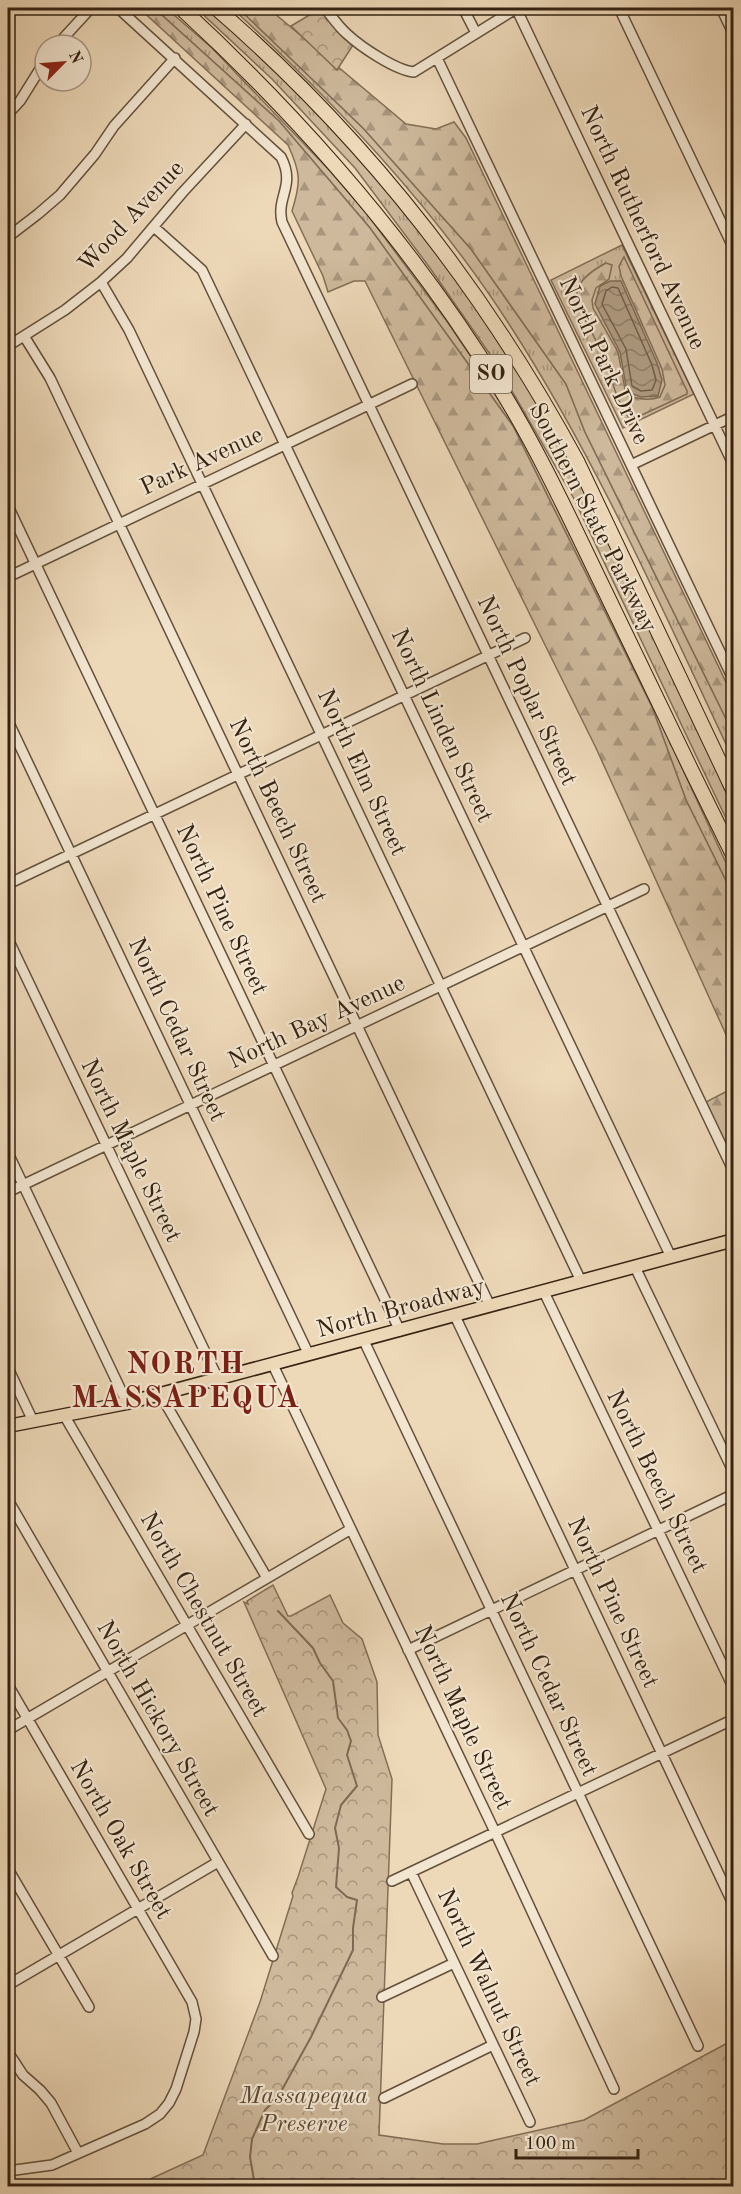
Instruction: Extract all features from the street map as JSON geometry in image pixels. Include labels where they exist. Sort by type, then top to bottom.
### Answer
[{"type":"highway","name":"Southern State Parkway","points":[[181,8],[268,90],[347,177],[403,245],[501,389],[549,473],[734,857]]},
{"type":"highway","name":"Southern State Parkway","points":[[216,8],[291,76],[357,146],[420,220],[465,280],[504,338],[554,418],[581,469],[734,792]]},
{"type":"main road","name":"North Broadway","points":[[8,1426],[127,1403],[671,1257],[732,1244]]},
{"type":"street","points":[[68,33],[91,8]]},
{"type":"street","points":[[118,8],[246,124]]},
{"type":"street","points":[[325,8],[348,35],[399,68],[414,72],[516,8]]},
{"type":"street","points":[[462,8],[476,33]]},
{"type":"street","name":"North Rutherford Avenue","points":[[516,8],[734,466]]},
{"type":"street","points":[[618,8],[734,249]]},
{"type":"street","points":[[721,8],[734,34]]},
{"type":"street","points":[[8,237],[60,195],[90,161],[114,126],[175,58]]},
{"type":"street","name":"North Park Drive","points":[[437,58],[734,681]]},
{"type":"street","points":[[8,114],[20,101],[33,80]]},
{"type":"street","name":"North Poplar Street","points":[[246,124],[274,148],[285,166],[288,179],[280,212],[284,226],[734,1172]]},
{"type":"street","name":"Wood Avenue","points":[[8,346],[65,310],[127,258],[182,193],[246,124]]},
{"type":"street","name":"North Linden Street","points":[[154,227],[202,270],[671,1257]]},
{"type":"street","name":"North Elm Street","points":[[101,282],[129,330],[581,1281]]},
{"type":"street","name":"North Beech Street","points":[[24,336],[50,378],[490,1306]]},
{"type":"street","name":"Park Avenue","points":[[8,576],[412,384]]},
{"type":"street","points":[[631,465],[734,416]]},
{"type":"street","name":"North Pine Street","points":[[8,506],[400,1331]]},
{"type":"street","points":[[8,884],[525,638]]},
{"type":"street","name":"North Cedar Street","points":[[8,722],[309,1355]]},
{"type":"street","name":"North Bay Avenue","points":[[8,1192],[644,889]]},
{"type":"street","name":"North Maple Street","points":[[8,939],[218,1379]]},
{"type":"street","points":[[8,1153],[127,1403]]},
{"type":"street","points":[[635,1267],[734,1473]]},
{"type":"street","name":"North Beech Street","points":[[544,1292],[734,1689]]},
{"type":"street","name":"North Pine Street","points":[[455,1316],[734,1906]]},
{"type":"street","name":"North Cedar Street","points":[[364,1341],[698,2046]]},
{"type":"street","name":"North Maple Street","points":[[273,1365],[495,1832],[614,2089]]},
{"type":"street","points":[[8,1368],[33,1421]]},
{"type":"street","points":[[160,1394],[267,1578]]},
{"type":"street","name":"North Chestnut Street","points":[[64,1415],[309,1834]]},
{"type":"street","points":[[408,1650],[734,1494]]},
{"type":"street","name":"North Hickory Street","points":[[8,1500],[273,1956]]},
{"type":"street","points":[[8,1730],[351,1529]]},
{"type":"street","name":"North Oak Street","points":[[8,1685],[192,2001],[196,2015],[194,2032],[176,2089],[160,2114],[145,2124],[78,2153]]},
{"type":"street","points":[[392,1881],[734,1719]]},
{"type":"street","points":[[8,1985],[218,1862]]},
{"type":"street","points":[[8,1869],[89,2007]]},
{"type":"street","name":"North Walnut Street","points":[[411,1872],[530,2122]]},
{"type":"street","points":[[382,1997],[454,1963]]},
{"type":"street","points":[[384,2098],[493,2045]]},
{"type":"street","points":[[8,2052],[23,2075],[51,2103],[78,2153],[52,2165],[8,2171]]},
{"type":"green space","points":[[139,8],[154,8],[279,121],[370,228],[513,426],[652,707],[686,800],[733,895],[733,1050],[596,748],[365,281],[354,281],[328,292],[323,276],[292,211],[298,178],[288,145]]},
{"type":"green space","points":[[154,8],[166,8],[212,48],[330,171],[367,214],[478,367],[515,426],[553,497],[627,649],[733,878],[733,895],[686,800],[652,707],[513,426],[370,228],[279,121]]},
{"type":"green space","points":[[196,8],[207,8],[250,47],[333,129],[372,172],[445,262],[510,358],[542,411],[601,521],[655,633],[733,803],[733,833],[573,497],[496,363],[430,268],[355,168],[272,79]]},
{"type":"green space","points":[[232,8],[238,8],[247,16],[363,128],[471,249],[566,384],[585,432],[733,733],[733,759],[600,483],[541,376],[509,324],[448,238],[380,157],[308,80]]},
{"type":"green space","points":[[238,8],[268,8],[406,124],[436,129],[454,122],[466,138],[733,697],[733,733],[585,432],[566,384],[471,249],[363,128]]},
{"type":"green space","points":[[321,8],[332,24],[353,45],[337,70],[291,26]]},
{"type":"green space","points":[[622,245],[694,394],[623,428],[551,280]]},
{"type":"green space","points":[[624,257],[687,391],[687,394],[631,420],[617,396],[602,352],[577,298],[579,286],[585,278],[606,263],[612,265],[609,279],[596,288],[592,300],[593,308],[618,352],[626,395],[643,399],[660,397],[665,385],[662,369],[621,276],[619,266]]},
{"type":"green space","points":[[733,1088],[733,1156],[729,1156],[704,1103]]},
{"type":"green space","name":"Massapequa Preserve","points":[[273,1585],[288,1616],[330,1595],[343,1623],[362,1639],[377,1682],[378,1735],[392,1779],[379,2135],[443,2144],[477,2144],[584,2120],[733,2040],[733,2186],[135,2186],[203,2155],[260,2002],[326,1789],[244,1602],[248,1604],[247,1601]]},
{"type":"water","points":[[610,281],[621,281],[657,363],[662,380],[658,396],[641,397],[627,392],[620,352],[595,304],[600,286]]},
{"type":"waterway","points":[[255,2186],[250,2157],[252,2139],[265,2110],[278,2097],[311,2037],[353,1950],[357,1900],[347,1897],[336,1887],[339,1848],[335,1828],[341,1805],[357,1786],[347,1755],[351,1741],[347,1730],[338,1718],[333,1681],[313,1648],[278,1611]]},
{"type":"district","name":"NORTH MASSAPEQUA","points":[[186,1382]]}]
